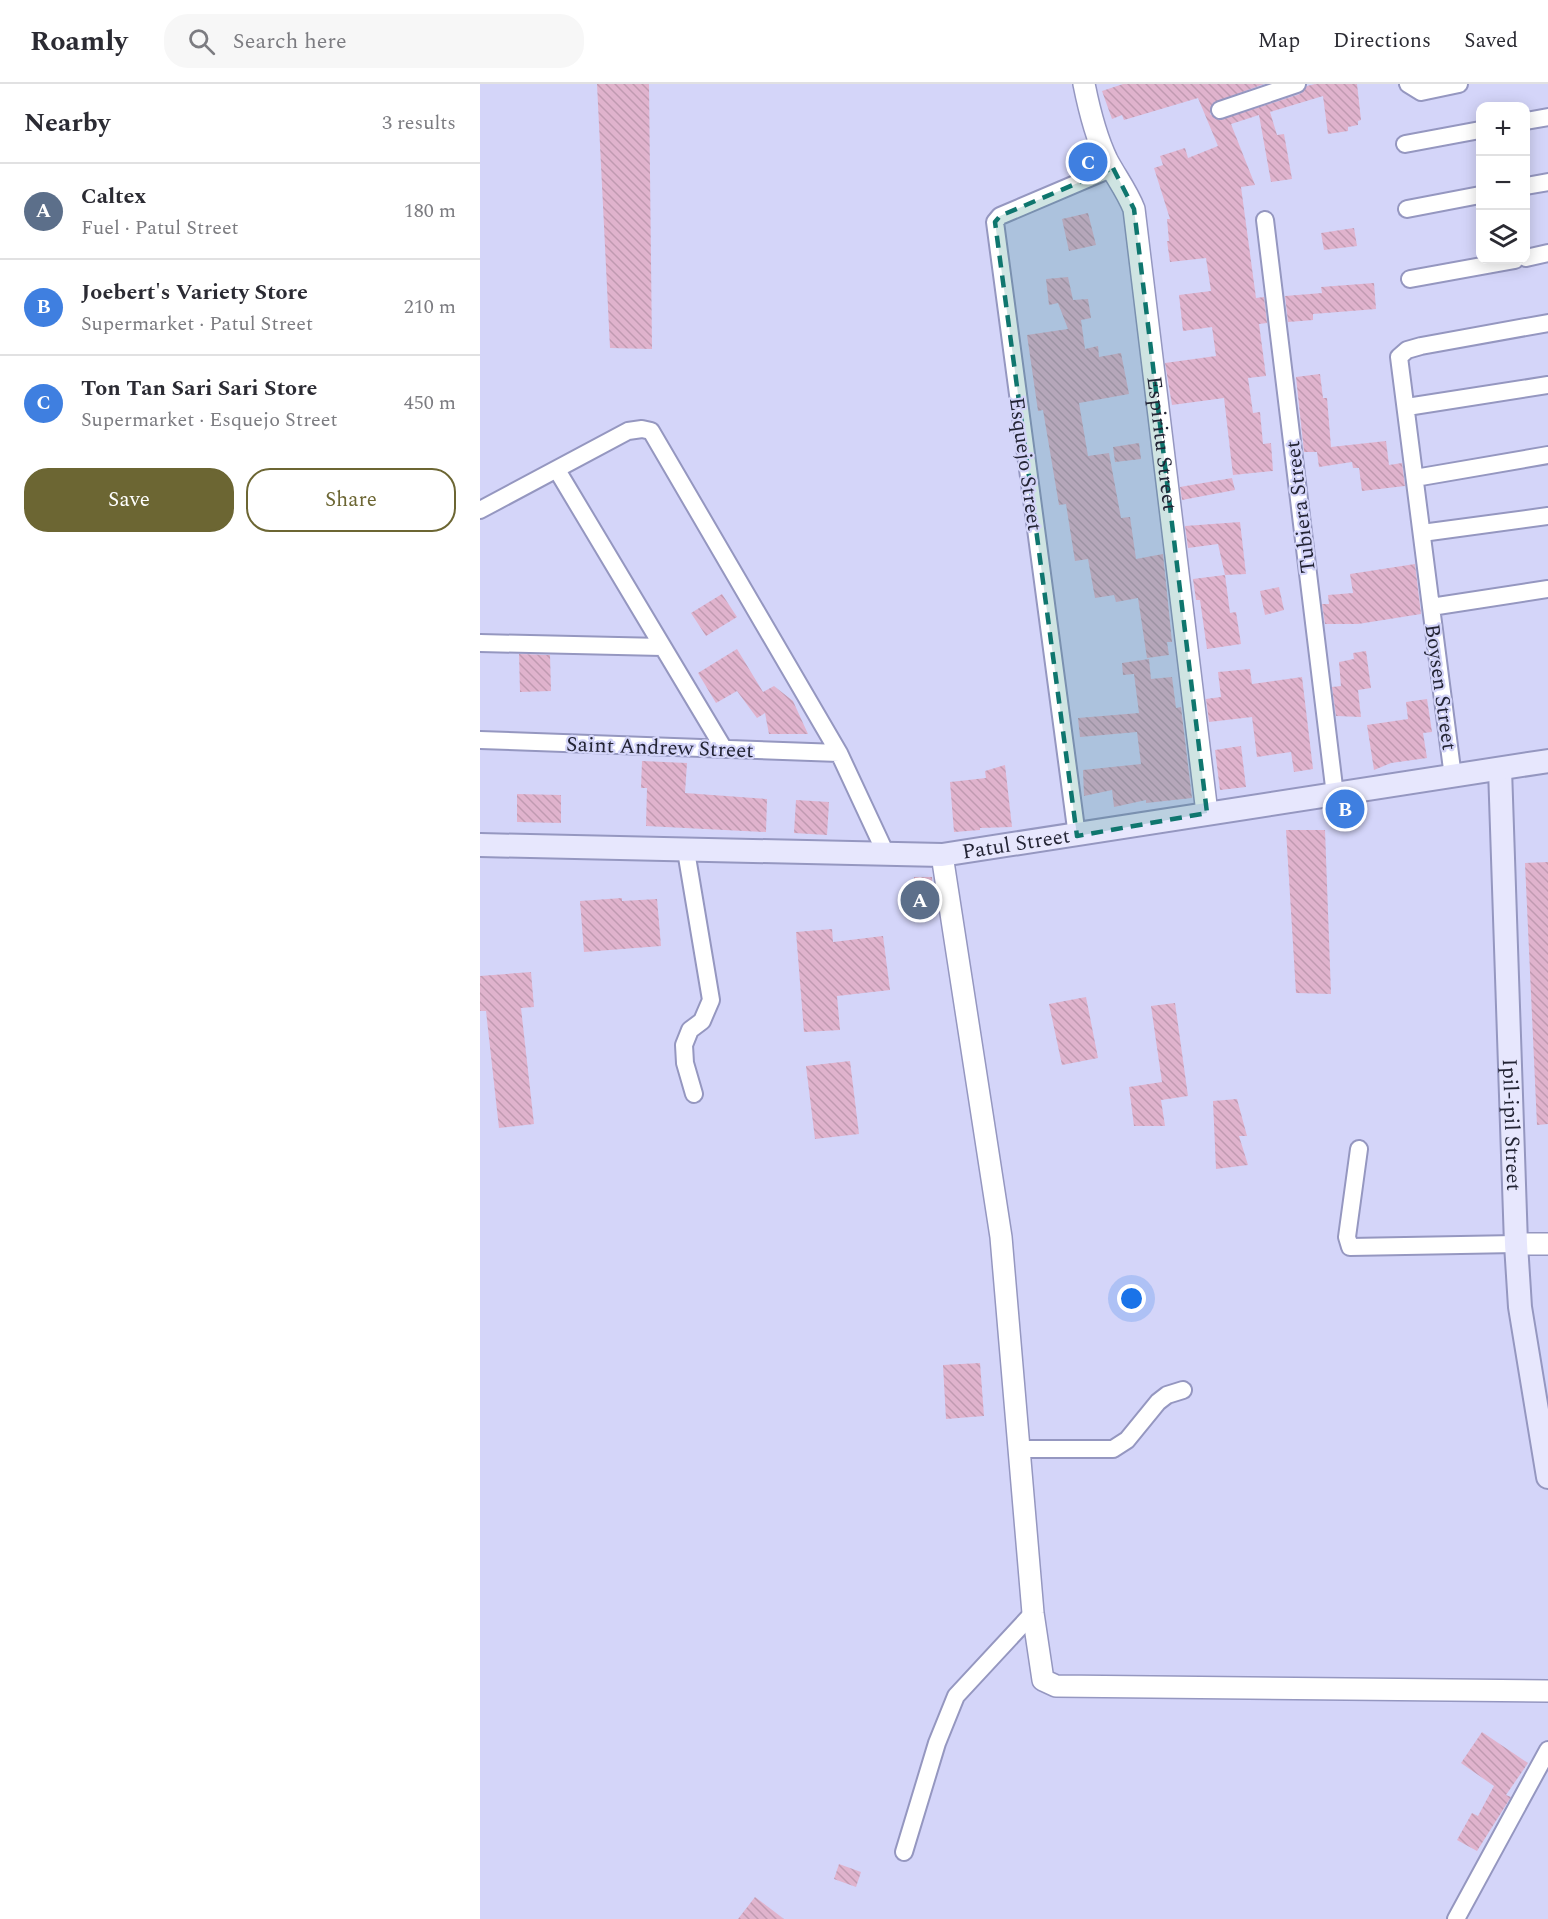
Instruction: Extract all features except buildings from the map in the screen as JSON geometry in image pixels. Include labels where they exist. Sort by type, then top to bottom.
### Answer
[{"type":"main road","name":"Patul Street","points":[[480,845],[887,856],[942,855],[1077,836],[1207,813],[1548,761]]},
{"type":"main road","name":"Ipil-ipil Street","points":[[1500,769],[1520,1307],[1548,1477]]},
{"type":"street","name":"Espiritu Street","points":[[1084,84],[1088,105],[1113,168],[1134,209],[1207,813]]},
{"type":"street","points":[[1220,110],[1297,84]]},
{"type":"street","points":[[1408,84],[1421,92],[1459,84]]},
{"type":"street","points":[[1530,120],[1548,117]]},
{"type":"street","points":[[1405,144],[1476,131]]},
{"type":"street","name":"Esquejo Street","points":[[1077,836],[995,222],[1000,216],[1113,168]]},
{"type":"street","points":[[1530,185],[1548,182]]},
{"type":"street","points":[[1407,209],[1476,196]]},
{"type":"street","name":"Tubiera Street","points":[[1265,220],[1335,795]]},
{"type":"street","points":[[1530,257],[1548,254]]},
{"type":"street","points":[[1410,279],[1493,264]]},
{"type":"street","points":[[1431,607],[1399,357],[1407,350],[1421,346],[1548,323]]},
{"type":"street","points":[[1407,407],[1548,385]]},
{"type":"street","points":[[480,510],[628,431],[642,429],[651,431],[839,753],[887,856]]},
{"type":"street","points":[[1415,478],[1548,455]]},
{"type":"street","points":[[557,470],[724,749]]},
{"type":"street","points":[[1422,532],[1548,516]]},
{"type":"street","name":"Boysen Street","points":[[1453,777],[1431,607],[1548,589]]},
{"type":"street","points":[[480,643],[662,647]]},
{"type":"street","name":"Saint Andrew Street","points":[[480,740],[839,753]]},
{"type":"street","points":[[686,851],[711,1000],[702,1021],[690,1030],[684,1045],[685,1063],[694,1094]]},
{"type":"street","points":[[942,855],[1001,1236],[1033,1613],[1043,1680],[1056,1686],[1548,1691]]},
{"type":"street","points":[[1359,1149],[1347,1237],[1350,1247],[1367,1249],[1548,1244]]},
{"type":"street","points":[[1019,1449],[1113,1449],[1127,1440],[1158,1402],[1167,1395],[1183,1390]]},
{"type":"street","points":[[904,1852],[953,1702],[1033,1613]]},
{"type":"street","points":[[1456,1919],[1548,1750]]},
{"type":"highlighted area","points":[[1113,168],[1134,209],[1207,813],[1077,836],[995,222],[1000,216]]},
{"type":"place","name":"Ton Tan Sari Sari Store","points":[[1088,162]]},
{"type":"place","name":"Joebert's Variety Store","points":[[1345,809]]},
{"type":"place","name":"Caltex","points":[[920,900]]}]
